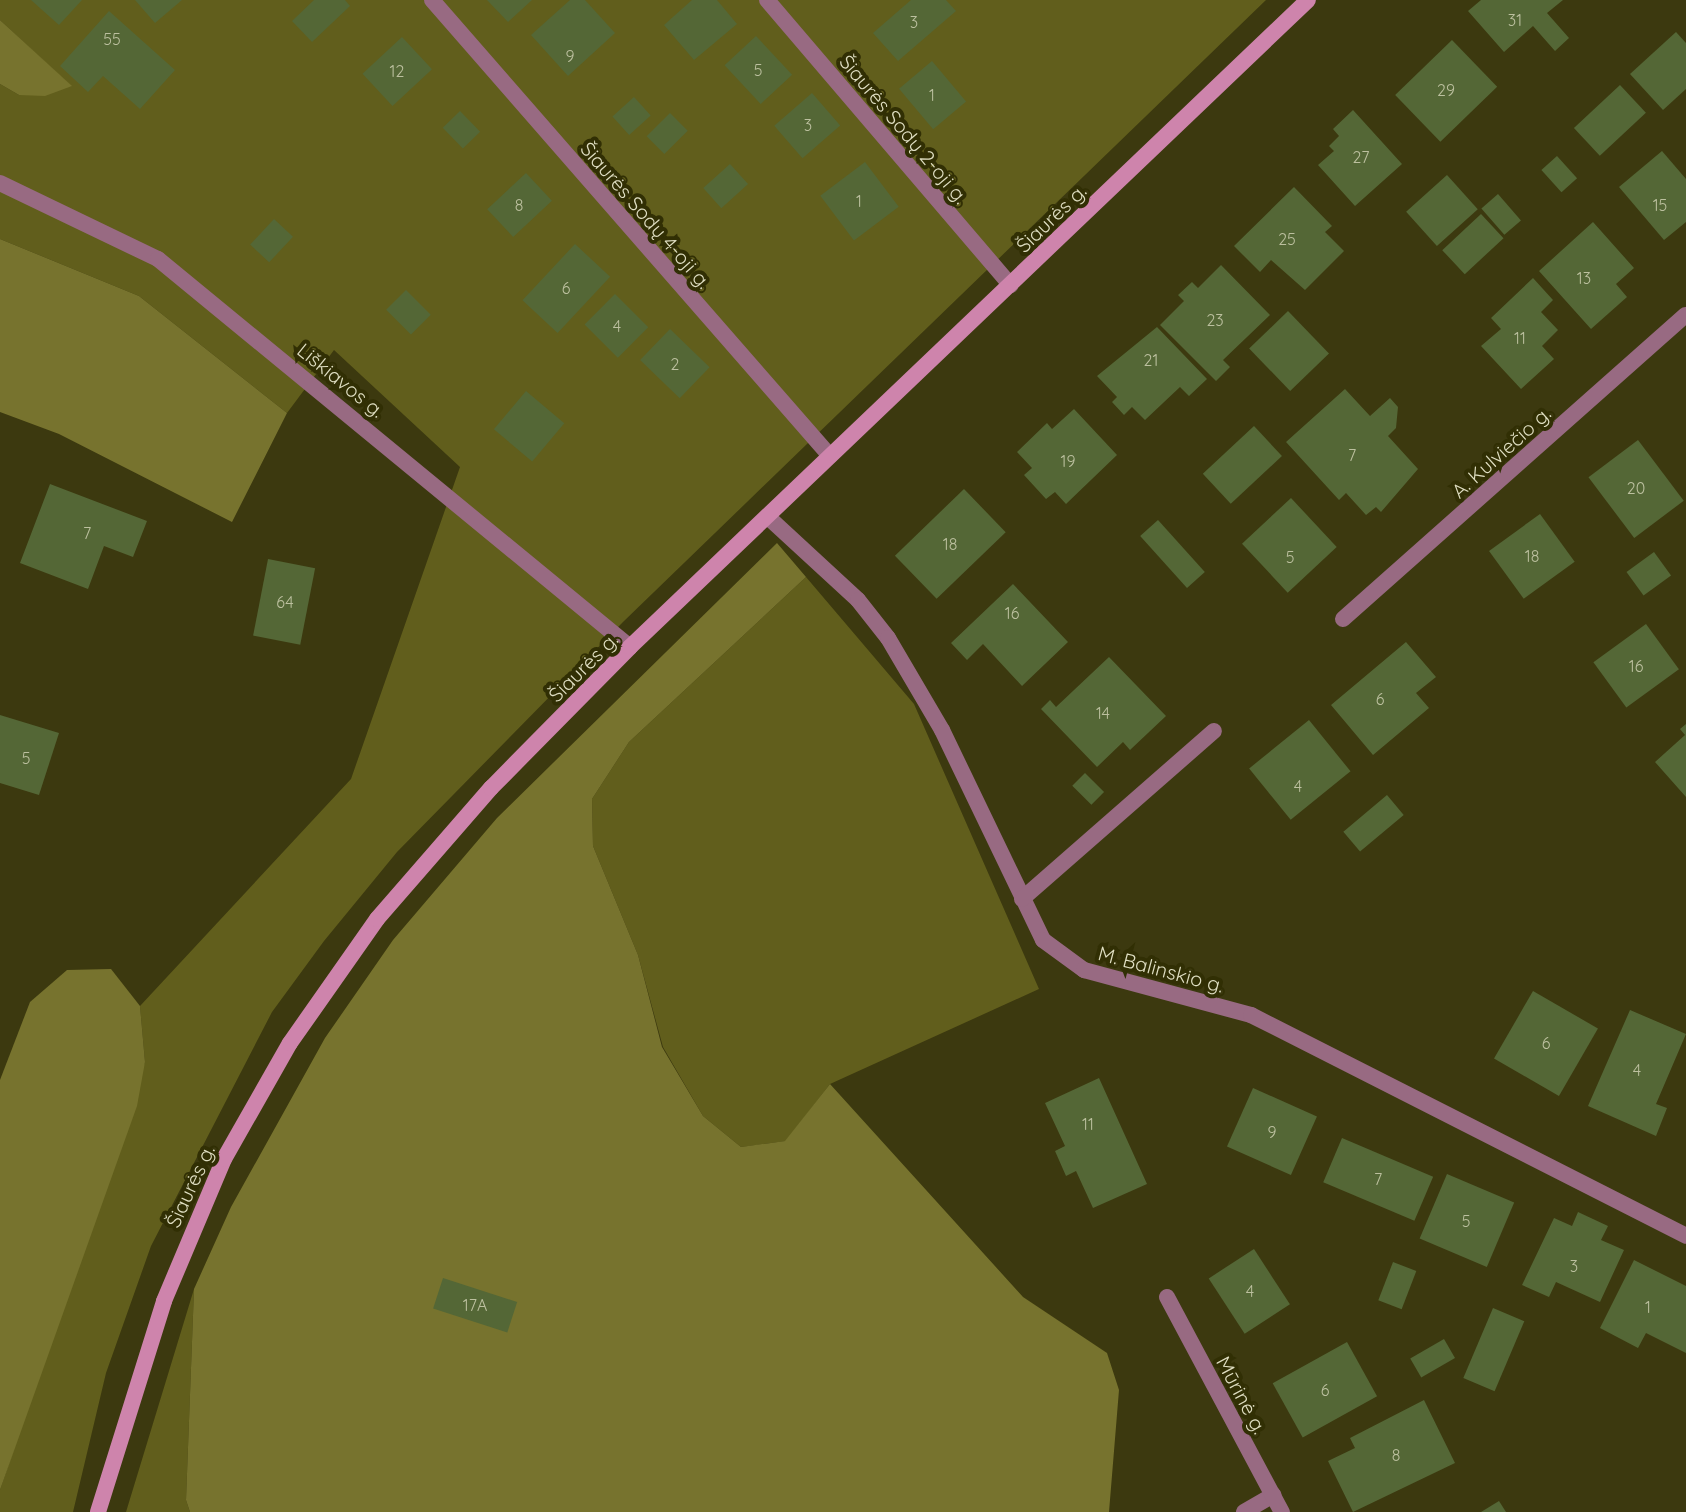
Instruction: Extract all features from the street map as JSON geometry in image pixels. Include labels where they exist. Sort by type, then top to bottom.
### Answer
[{"type":"main road","name":"Šiaurės g.","points":[[98,1512],[123,1420],[186,1244],[224,1159],[290,1043],[377,919],[491,788],[630,647],[1308,0]]},
{"type":"street","name":"Šiaurės Sodų 4-oji g.","points":[[432,0],[830,456]]},
{"type":"street","name":"Šiaurės Sodų 2-oji g.","points":[[767,0],[1010,285]]},
{"type":"street","name":"Liškiavos g.","points":[[0,183],[158,259],[630,647]]},
{"type":"street","name":"A. Kulviečio g.","points":[[1343,619],[1686,315]]},
{"type":"street","name":"M. Balinskio g.","points":[[768,517],[858,600],[888,638],[942,730],[1043,940],[1084,970],[1251,1015],[1686,1236]]},
{"type":"street","points":[[1022,899],[1214,731]]},
{"type":"street","name":"Mūrinė g.","points":[[1167,1297],[1282,1512]]},
{"type":"street","points":[[1244,1512],[1273,1495]]},
{"type":"shaded area","points":[[0,0],[1266,0],[623,622],[397,852],[324,941],[272,1012],[151,1246],[106,1373],[73,1512],[0,1512],[0,1490],[145,1062],[140,1006],[351,779],[460,467],[334,350],[287,413],[139,296],[0,239],[0,84],[19,95],[71,86],[0,20]]},
{"type":"shaded area","points":[[0,20],[72,86],[45,96],[19,95],[0,84]]},
{"type":"shaded area","points":[[0,239],[139,296],[287,413],[232,522],[59,434],[0,412]]},
{"type":"shaded area","points":[[777,543],[806,577],[629,742],[592,799],[593,846],[638,955],[662,1047],[703,1116],[741,1147],[785,1141],[830,1084],[1023,1297],[1107,1353],[1119,1390],[1109,1512],[190,1512],[186,1500],[194,1289],[231,1207],[325,1038],[393,940],[497,818]]},
{"type":"shaded area","points":[[806,577],[914,704],[1039,989],[830,1084],[786,1141],[741,1147],[703,1116],[663,1047],[638,955],[593,846],[592,799],[629,742]]},
{"type":"shaded area","points":[[111,969],[140,1006],[145,1062],[137,1106],[0,1490],[0,1080],[30,1002],[67,970]]},
{"type":"shaded area","points":[[194,1289],[186,1500],[190,1512],[126,1512]]},
{"type":"building","points":[[31,0],[82,0],[59,25]]},
{"type":"building","points":[[135,0],[182,0],[155,23]]},
{"type":"building","points":[[314,0],[345,0],[350,6],[312,42],[292,21]]},
{"type":"building","points":[[487,0],[532,0],[508,22]]},
{"type":"building","points":[[570,0],[585,0],[615,33],[568,76],[531,35]]},
{"type":"building","points":[[692,0],[717,0],[737,24],[694,60],[664,25]]},
{"type":"building","points":[[911,0],[946,0],[956,11],[898,61],[873,33]]},
{"type":"building","points":[[1481,0],[1563,0],[1547,13],[1569,38],[1555,51],[1533,26],[1504,52],[1468,11]]},
{"type":"building","points":[[109,11],[175,70],[140,109],[103,76],[88,92],[60,66]]},
{"type":"building","points":[[1676,32],[1686,43],[1686,89],[1663,110],[1630,74]]},
{"type":"building","points":[[756,36],[792,75],[761,104],[725,65]]},
{"type":"building","points":[[402,37],[432,69],[393,106],[363,74]]},
{"type":"building","points":[[1452,40],[1497,87],[1440,142],[1395,95]]},
{"type":"building","points":[[932,61],[966,102],[933,129],[899,89]]},
{"type":"building","points":[[1620,85],[1646,113],[1600,156],[1574,128]]},
{"type":"building","points":[[812,93],[840,125],[802,158],[774,126]]},
{"type":"building","points":[[634,97],[651,116],[629,135],[612,116]]},
{"type":"building","points":[[1353,110],[1402,164],[1355,206],[1318,165],[1334,151],[1329,146],[1339,136],[1333,129]]},
{"type":"building","points":[[460,111],[480,132],[463,149],[443,128]]},
{"type":"building","points":[[670,113],[688,131],[664,154],[647,136]]},
{"type":"building","points":[[1662,151],[1686,179],[1686,222],[1664,240],[1619,187]]},
{"type":"building","points":[[1557,156],[1577,178],[1561,192],[1541,170]]},
{"type":"building","points":[[865,162],[899,207],[854,240],[820,196]]},
{"type":"building","points":[[730,164],[748,184],[721,208],[703,188]]},
{"type":"building","points":[[526,173],[552,201],[513,237],[487,209]]},
{"type":"building","points":[[1447,175],[1478,209],[1437,246],[1406,212]]},
{"type":"building","points":[[1294,187],[1332,226],[1325,232],[1344,251],[1305,290],[1271,260],[1260,272],[1234,246]]},
{"type":"building","points":[[1498,194],[1521,220],[1504,235],[1481,208]]},
{"type":"building","points":[[1481,214],[1504,238],[1465,274],[1442,250]]},
{"type":"building","points":[[274,219],[293,237],[269,262],[250,245]]},
{"type":"building","points":[[1593,222],[1634,268],[1616,284],[1627,297],[1591,329],[1539,271]]},
{"type":"building","points":[[575,244],[610,277],[558,333],[522,300]]},
{"type":"building","points":[[1221,265],[1270,315],[1223,360],[1230,367],[1216,381],[1160,325],[1184,301],[1178,295],[1192,282],[1198,288]]},
{"type":"building","points":[[1533,278],[1553,300],[1541,312],[1558,330],[1542,346],[1554,359],[1521,389],[1481,346],[1501,329],[1491,318]]},
{"type":"building","points":[[406,290],[431,315],[411,335],[386,310]]},
{"type":"building","points":[[615,294],[648,327],[618,358],[585,324]]},
{"type":"building","points":[[1288,311],[1329,353],[1290,391],[1249,349]]},
{"type":"building","points":[[1157,327],[1207,379],[1189,396],[1180,387],[1145,420],[1132,407],[1124,415],[1112,402],[1117,397],[1097,376]]},
{"type":"building","points":[[670,329],[710,367],[680,398],[640,360]]},
{"type":"building","points":[[1345,389],[1370,416],[1390,398],[1398,407],[1396,428],[1388,436],[1418,469],[1381,512],[1376,507],[1366,515],[1346,493],[1339,500],[1286,442]]},
{"type":"building","points":[[526,391],[564,423],[532,461],[494,429]]},
{"type":"building","points":[[1074,409],[1117,455],[1066,504],[1055,492],[1046,499],[1024,475],[1032,468],[1017,452],[1047,423],[1052,429]]},
{"type":"building","points":[[1254,426],[1282,456],[1231,504],[1203,474]]},
{"type":"building","points":[[1638,440],[1684,501],[1634,538],[1588,477]]},
{"type":"building","points":[[50,484],[147,521],[133,557],[104,546],[88,589],[20,563]]},
{"type":"building","points":[[964,489],[1006,532],[937,599],[895,556]]},
{"type":"building","points":[[1291,498],[1337,547],[1288,593],[1242,544]]},
{"type":"building","points":[[1540,514],[1575,562],[1524,599],[1489,551]]},
{"type":"building","points":[[1158,520],[1205,572],[1187,588],[1140,536]]},
{"type":"building","points":[[1654,552],[1671,575],[1644,595],[1626,572]]},
{"type":"building","points":[[268,559],[315,568],[300,645],[253,636]]},
{"type":"building","points":[[1013,584],[1068,642],[1022,686],[983,644],[967,660],[951,643]]},
{"type":"building","points":[[1646,624],[1679,669],[1626,708],[1593,662]]},
{"type":"building","points":[[1406,642],[1436,677],[1416,693],[1429,708],[1373,755],[1331,705]]},
{"type":"building","points":[[1109,657],[1166,716],[1130,750],[1123,742],[1097,767],[1041,709],[1050,700],[1056,707]]},
{"type":"building","points":[[0,715],[59,733],[39,795],[0,783]]},
{"type":"building","points":[[1309,720],[1351,771],[1291,820],[1249,768]]},
{"type":"building","points":[[1686,724],[1686,797],[1655,762],[1685,735],[1680,729]]},
{"type":"building","points":[[1085,773],[1104,792],[1091,805],[1072,786]]},
{"type":"building","points":[[1387,795],[1404,815],[1360,852],[1343,832]]},
{"type":"building","points":[[1533,991],[1598,1028],[1559,1096],[1494,1059]]},
{"type":"building","points":[[1630,1010],[1686,1034],[1656,1104],[1667,1108],[1656,1136],[1588,1106]]},
{"type":"building","points":[[1099,1078],[1147,1184],[1093,1208],[1076,1171],[1066,1176],[1055,1151],[1065,1146],[1045,1103]]},
{"type":"building","points":[[1253,1088],[1317,1116],[1291,1175],[1227,1146]]},
{"type":"building","points":[[1342,1138],[1433,1177],[1414,1221],[1323,1182]]},
{"type":"building","points":[[1447,1174],[1514,1203],[1487,1267],[1420,1238]]},
{"type":"building","points":[[1578,1212],[1608,1226],[1601,1240],[1624,1250],[1600,1302],[1556,1282],[1549,1297],[1522,1285],[1554,1218],[1572,1226]]},
{"type":"building","points":[[1254,1249],[1290,1304],[1245,1334],[1209,1278]]},
{"type":"building","points":[[1634,1260],[1686,1286],[1686,1353],[1646,1333],[1638,1348],[1600,1328]]},
{"type":"building","points":[[1393,1262],[1416,1271],[1402,1309],[1378,1300]]},
{"type":"building","points":[[443,1278],[517,1302],[507,1333],[433,1308]]},
{"type":"building","points":[[1493,1308],[1524,1321],[1495,1391],[1463,1378]]},
{"type":"building","points":[[1444,1339],[1455,1358],[1421,1378],[1410,1358]]},
{"type":"building","points":[[1347,1342],[1377,1396],[1303,1437],[1273,1383]]},
{"type":"building","points":[[1424,1400],[1455,1463],[1353,1512],[1328,1461],[1355,1448],[1350,1438]]},
{"type":"building","points":[[1499,1501],[1506,1512],[1481,1512]]}]
